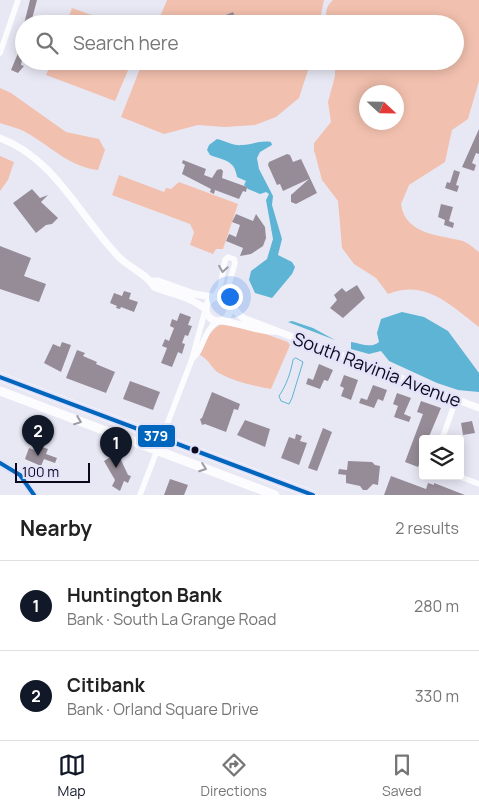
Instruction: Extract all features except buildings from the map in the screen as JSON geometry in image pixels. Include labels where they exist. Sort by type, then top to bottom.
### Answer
[{"type":"highway","points":[[0,378],[313,495]]},
{"type":"highway","points":[[0,392],[275,495]]},
{"type":"street","points":[[0,53],[18,0]]},
{"type":"street","points":[[0,33],[7,36]]},
{"type":"street","points":[[0,138],[13,143],[41,163],[125,264],[151,281],[154,287],[177,297],[194,301],[205,310],[211,319],[219,321]]},
{"type":"street","points":[[140,495],[192,359],[207,301],[214,297],[220,288],[225,260],[228,257],[234,259],[235,263],[229,284],[229,314],[206,332],[198,355],[192,359]]},
{"type":"street","points":[[151,281],[158,281],[194,294],[222,297],[229,304]]},
{"type":"street","name":"South Ravinia Avenue","points":[[229,304],[243,318],[479,408]]},
{"type":"street","name":"South Ravinia Avenue","points":[[219,321],[247,324],[269,333],[275,331]]},
{"type":"street","points":[[443,435],[456,400]]},
{"type":"street","points":[[0,463],[20,475],[34,495]]},
{"type":"street","points":[[464,478],[479,484]]},
{"type":"shaded area","points":[[167,0],[324,0],[321,15],[161,15]]},
{"type":"shaded area","points":[[333,0],[479,0],[479,81],[468,119],[452,130],[445,162],[409,185],[401,204],[409,222],[416,228],[434,235],[463,241],[479,252],[479,327],[447,303],[426,292],[402,290],[388,294],[376,278],[354,264],[342,248],[338,201],[322,180],[314,150],[314,143],[331,122],[328,102],[335,70],[464,70],[464,15],[326,15],[328,5]]},
{"type":"shaded area","points":[[72,8],[92,15],[69,15]]},
{"type":"shaded area","points":[[48,70],[128,70],[115,101],[46,75]]},
{"type":"shaded area","points":[[139,70],[308,70],[299,98],[276,117],[255,125],[225,127],[198,125],[164,134],[121,117]]},
{"type":"shaded area","points":[[0,88],[11,93],[66,132],[99,139],[105,150],[98,170],[70,161],[26,132],[0,123]]},
{"type":"shaded area","points":[[0,156],[14,162],[8,180],[0,191]]},
{"type":"shaded area","points":[[119,175],[164,192],[166,188],[171,189],[179,182],[238,204],[223,249],[216,249],[213,254],[190,245],[194,232],[190,224],[112,195]]},
{"type":"shaded area","points":[[225,323],[244,326],[288,342],[290,345],[271,389],[229,378],[217,372],[200,355],[206,340],[215,328]]},
{"type":"water","points":[[217,139],[239,145],[271,142],[272,145],[260,152],[257,158],[259,169],[273,196],[272,205],[282,239],[278,255],[292,262],[295,267],[292,274],[272,298],[255,293],[249,280],[251,271],[267,259],[273,239],[266,200],[269,194],[266,192],[260,194],[248,189],[244,185],[246,181],[237,177],[236,171],[231,164],[210,155],[207,150],[209,145]]},
{"type":"water","points":[[402,312],[424,317],[448,331],[479,373],[479,392],[458,390],[437,383],[389,361],[381,351],[369,354],[351,349],[351,342],[373,345],[379,342],[377,333],[381,319]]},
{"type":"water","points":[[292,321],[313,328],[335,340],[288,322]]},
{"type":"waterway","points":[[296,358],[303,362],[289,404],[281,401],[279,396],[288,379],[293,360],[296,358]]},
{"type":"transit line","name":"379","points":[[0,377],[313,495]]},
{"type":"transit line","name":"379","points":[[0,463],[20,475],[34,495]]},
{"type":"place","name":"Citibank","points":[[38,456]]},
{"type":"place","name":"Huntington Bank","points":[[116,468]]}]
